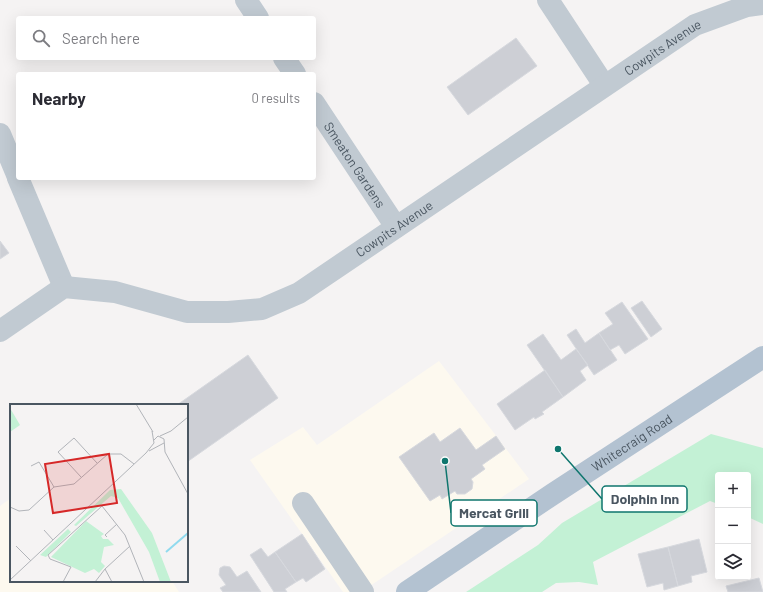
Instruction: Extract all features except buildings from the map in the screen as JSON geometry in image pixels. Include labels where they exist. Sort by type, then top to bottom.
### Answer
[{"type":"main road","name":"Whitecraig Road","points":[[407,592],[553,494],[763,357]]},
{"type":"street","points":[[246,0],[257,16]]},
{"type":"street","points":[[548,0],[604,85]]},
{"type":"street","name":"Cowpits Avenue","points":[[64,287],[115,292],[187,312],[228,312],[262,309],[299,293],[694,24],[747,6],[763,4]]},
{"type":"street","points":[[285,60],[294,72]]},
{"type":"street","name":"Smeaton Gardens","points":[[316,106],[396,227]]},
{"type":"street","points":[[0,134],[16,173]]},
{"type":"street","points":[[0,331],[64,287],[19,180]]},
{"type":"street","points":[[303,503],[363,592]]},
{"type":"shaded area","points":[[439,361],[529,479],[361,592],[343,592],[250,460],[303,427],[317,445]]},
{"type":"shaded area","points":[[10,499],[10,582],[173,582],[179,592],[0,592],[0,506]]},
{"type":"green space","points":[[711,434],[763,448],[763,524],[751,518],[751,472],[715,472],[715,503],[710,501],[593,562],[598,585],[579,582],[556,583],[542,592],[466,592],[538,545],[562,523]]},
{"type":"place","name":"Dolphin Inn","points":[[558,449]]},
{"type":"place","name":"Mercat Grill","points":[[445,461]]}]
